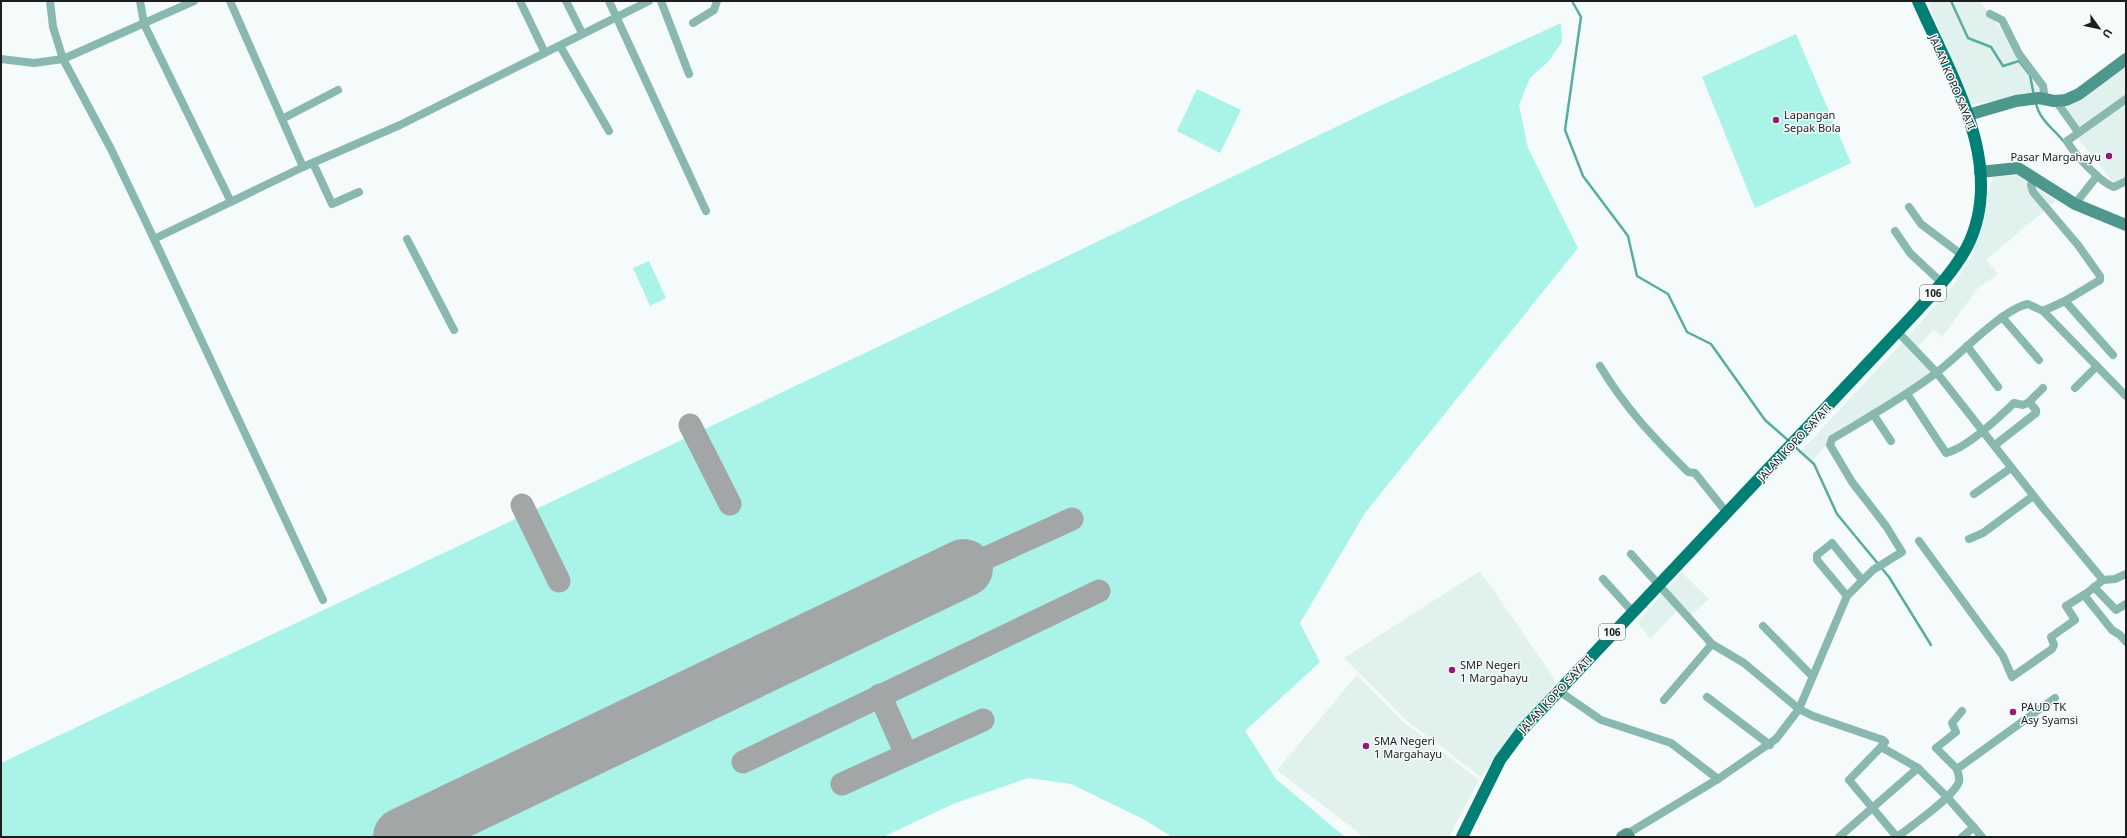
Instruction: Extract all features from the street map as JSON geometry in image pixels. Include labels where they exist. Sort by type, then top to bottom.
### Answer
[{"type":"main road","name":"JALAN KOPO SAYATI","points":[[1462,837],[1507,749],[1523,729],[1632,611],[1659,585],[1897,332],[1942,283],[1962,255],[1976,219],[1980,172],[1977,144],[1967,112],[1918,1]]},
{"type":"street","points":[[50,1],[53,27],[63,59],[110,149],[154,239],[323,600]]},
{"type":"street","points":[[140,1],[144,24],[231,202]]},
{"type":"street","points":[[1,60],[34,63],[63,59],[194,1]]},
{"type":"street","points":[[230,1],[303,167]]},
{"type":"street","points":[[520,1],[545,53]]},
{"type":"street","points":[[566,1],[582,33]]},
{"type":"street","points":[[609,1],[706,211]]},
{"type":"street","points":[[154,239],[303,167],[400,125],[560,46],[616,16],[649,1]]},
{"type":"street","points":[[661,1],[689,74]]},
{"type":"street","points":[[693,23],[714,10],[717,1]]},
{"type":"street","points":[[1990,14],[2002,20],[2018,54],[2043,86],[2047,99],[2078,132]]},
{"type":"street","points":[[560,46],[609,131]]},
{"type":"street","points":[[1967,112],[1989,102],[2008,99],[2066,100],[2079,94],[2126,59]]},
{"type":"street","points":[[282,118],[338,90]]},
{"type":"street","points":[[2126,99],[2069,138],[2068,143],[2097,176],[2107,184],[2114,187],[2126,181]]},
{"type":"street","points":[[313,163],[332,204],[359,192]]},
{"type":"street","points":[[1980,172],[2016,168],[2074,204],[2126,225]]},
{"type":"street","points":[[2074,204],[2097,176]]},
{"type":"street","points":[[2033,178],[2033,192],[2078,245],[2101,278],[2065,302],[2043,312]]},
{"type":"street","points":[[1909,207],[1921,224],[1962,255]]},
{"type":"street","points":[[1895,230],[1910,253],[1942,283]]},
{"type":"street","points":[[407,239],[454,330]]},
{"type":"street","points":[[2065,302],[2114,355]]},
{"type":"street","points":[[1626,836],[1718,780],[1770,745],[1799,709],[1846,596],[1873,570],[1902,552],[1852,482],[1830,442],[1832,439],[1907,394],[1937,373],[1967,346],[2002,318],[2028,304],[2043,312],[2126,396]]},
{"type":"street","points":[[2002,318],[2039,360]]},
{"type":"street","points":[[1897,332],[1937,373],[1995,445],[2033,496],[2102,580]]},
{"type":"street","points":[[1967,346],[1998,387]]},
{"type":"street","points":[[1600,366],[1617,394],[1645,429],[1688,472],[1695,473],[1727,513]]},
{"type":"street","points":[[2075,388],[2097,366]]},
{"type":"street","points":[[1907,394],[1946,453],[1983,431],[2001,417],[2014,403],[2023,405],[2029,402],[2043,388]]},
{"type":"street","points":[[1995,445],[2036,413],[2036,410],[2029,402]]},
{"type":"street","points":[[1873,414],[1891,441]]},
{"type":"street","points":[[1974,494],[2011,468]]},
{"type":"street","points":[[1969,539],[1983,533],[2033,496]]},
{"type":"street","points":[[1919,541],[2003,656],[2012,677],[2054,646],[2051,637],[2075,620],[2066,606],[2084,595],[2102,580],[2115,579],[2126,574]]},
{"type":"street","points":[[1846,596],[1817,560],[1817,554],[1832,543],[1834,544],[1862,580]]},
{"type":"street","points":[[1631,554],[1712,644],[1744,663],[1799,709],[1813,716],[1870,734],[1883,740],[1883,745],[1918,768],[1947,797],[1982,837]]},
{"type":"street","points":[[1603,579],[1632,611]]},
{"type":"street","points":[[2094,587],[2116,610],[2126,604]]},
{"type":"street","points":[[2084,595],[2109,626],[2126,642]]},
{"type":"street","points":[[1763,626],[1812,676]]},
{"type":"street","points":[[1664,700],[1712,644]]},
{"type":"street","points":[[1559,690],[1601,720],[1671,743],[1718,780]]},
{"type":"street","points":[[1707,697],[1770,745]]},
{"type":"street","points":[[1956,769],[2055,698]]},
{"type":"street","points":[[1883,745],[1849,780],[1897,837],[1947,797],[1958,784],[1959,781],[1956,769],[1936,748],[1956,732],[1952,723],[1962,711]]},
{"type":"street","points":[[1839,837],[1918,768]]},
{"type":"street","points":[[1962,837],[1974,827]]},
{"type":"shaded area","points":[[1928,1],[1950,1],[1951,3],[1980,1],[2007,37],[2041,93],[1970,105]]},
{"type":"shaded area","points":[[2126,67],[2126,97],[2074,130],[2062,111]]},
{"type":"shaded area","name":"Pasar Margahayu","points":[[2126,98],[2126,180],[2115,185],[2074,133]]},
{"type":"shaded area","points":[[2019,175],[2056,201],[1986,260],[1998,274],[1978,288],[1942,337],[1934,329],[1915,350],[1934,374],[1839,431],[1813,460],[1801,451],[1922,321],[1955,283],[1972,256],[1993,177]]},
{"type":"shaded area","name":"SMP Negeri 1 Margahayu","points":[[1480,571],[1556,681],[1481,777],[1406,720],[1344,658]]},
{"type":"shaded area","points":[[1682,573],[1709,599],[1688,618],[1678,610],[1650,639],[1637,622]]},
{"type":"shaded area","name":"SMA Negeri 1 Margahayu","points":[[1357,675],[1402,721],[1479,780],[1449,837],[1364,837],[1277,770]]},
{"type":"green space","points":[[1561,23],[1562,42],[1549,61],[1530,78],[1519,105],[1528,148],[1578,248],[1365,513],[1300,623],[1320,662],[1245,731],[1276,779],[1345,837],[1172,837],[1145,820],[1071,784],[1028,778],[953,804],[883,837],[1,837],[1,763],[945,315],[1369,111]]},
{"type":"green space","name":"Lapangan Sepak Bola","points":[[1796,34],[1851,163],[1755,208],[1702,77]]},
{"type":"green space","points":[[1197,89],[1241,110],[1220,153],[1177,131]]},
{"type":"green space","points":[[649,261],[666,298],[650,306],[633,268]]},
{"type":"waterway","points":[[1572,1],[1581,17],[1565,130],[1583,176],[1628,236],[1637,276],[1668,294],[1687,332],[1711,344],[1765,420],[1789,441]]},
{"type":"waterway","points":[[1951,1],[1968,38],[1991,47],[2003,66],[2019,61],[2030,75],[2034,96]]},
{"type":"waterway","points":[[2036,103],[2040,115],[2065,143]]},
{"type":"waterway","points":[[1794,446],[1814,464],[1837,514],[1889,577],[1931,645]]},
{"type":"taxiway","points":[[690,425],[730,504]]},
{"type":"taxiway","points":[[522,505],[559,581]]},
{"type":"taxiway","points":[[964,568],[1072,519]]},
{"type":"taxiway","points":[[743,762],[1099,591]]},
{"type":"taxiway","points":[[880,695],[906,754]]},
{"type":"taxiway","points":[[842,784],[983,720]]},
{"type":"runway","points":[[402,837],[964,568]]},
{"type":"place","name":"Lapangan Sepak Bola","points":[[1776,120]]},
{"type":"place","name":"Pasar Margahayu","points":[[2109,156]]},
{"type":"place","name":"SMP Negeri 1 Margahayu","points":[[1452,670]]},
{"type":"place","name":"PAUD TK Asy Syamsi","points":[[2013,712]]},
{"type":"place","name":"SMA Negeri 1 Margahayu","points":[[1366,746]]}]
